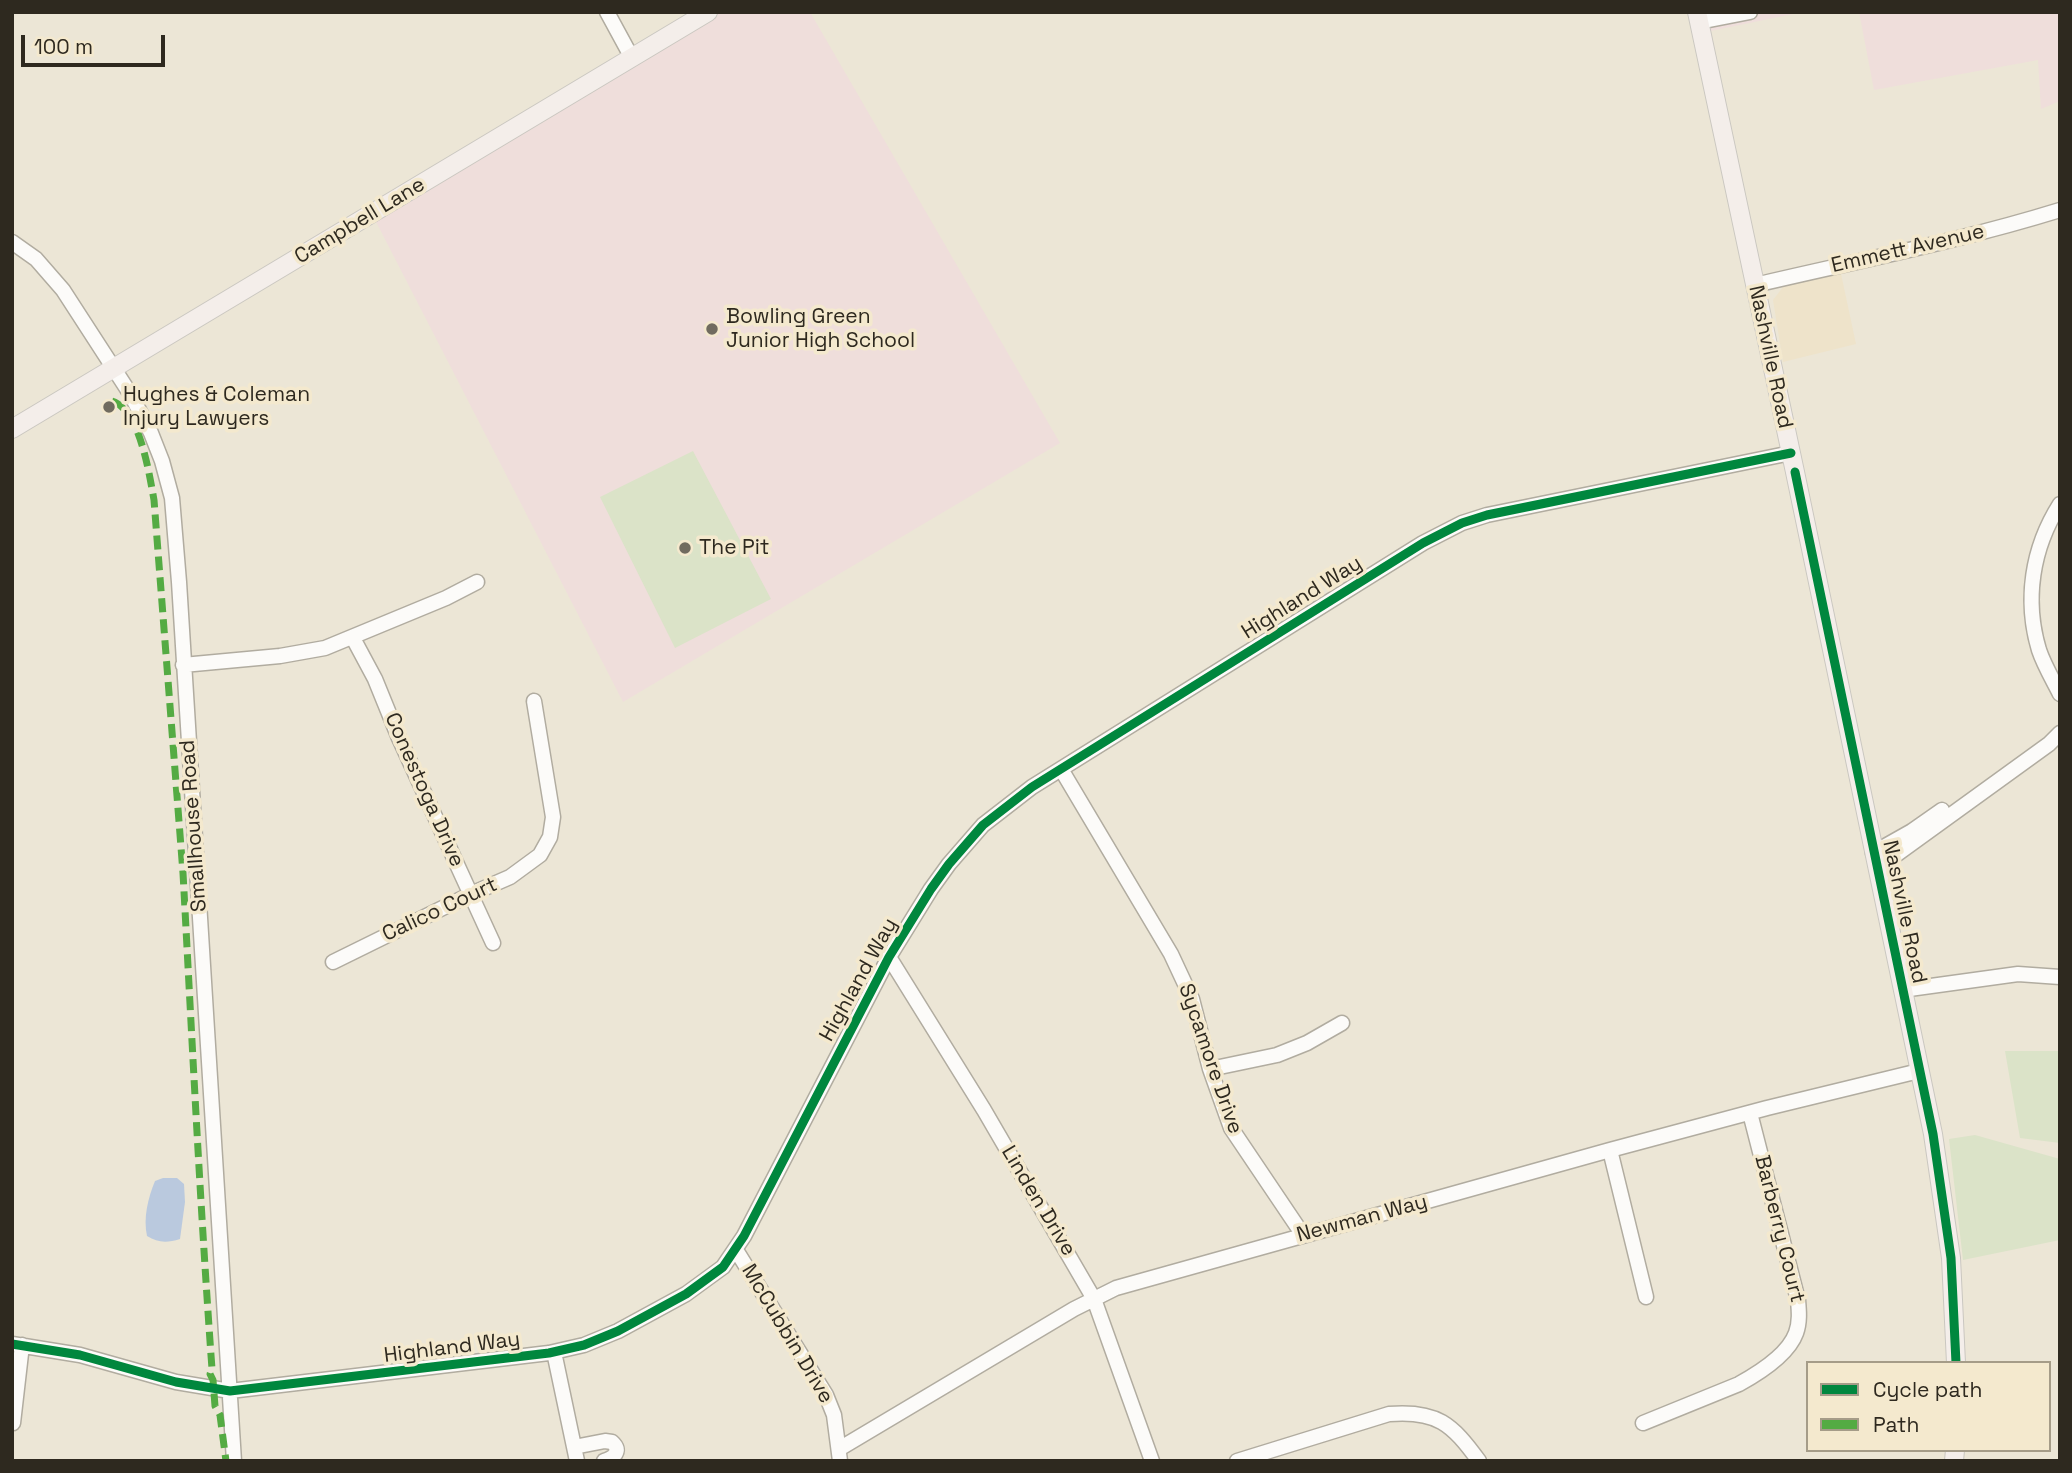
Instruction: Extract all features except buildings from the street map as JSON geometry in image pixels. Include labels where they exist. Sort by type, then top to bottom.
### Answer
[{"type":"main road","name":"Campbell Lane","points":[[12,429],[708,12]]},
{"type":"main road","name":"Nashville Road","points":[[1698,17],[1933,1134],[1951,1258],[1956,1361]]},
{"type":"street","points":[[607,12],[632,58]]},
{"type":"street","points":[[1698,17],[1750,12]]},
{"type":"street","name":"Emmett Avenue","points":[[1755,285],[1940,242],[2060,210]]},
{"type":"street","name":"Smallhouse Road","points":[[12,242],[36,259],[50,274],[114,368],[151,433],[172,498],[234,1461]]},
{"type":"street","name":"Highland Way","points":[[17,1344],[80,1355],[151,1376],[230,1391],[554,1352],[584,1345],[647,1317],[710,1278],[736,1250],[889,957],[931,889],[971,838],[1006,806],[1423,543],[1462,523],[1521,507],[1791,453]]},
{"type":"street","points":[[2060,504],[2040,544],[2032,575],[2031,604],[2039,650],[2060,694]]},
{"type":"street","points":[[183,665],[303,653],[325,648],[446,598],[477,582]]},
{"type":"street","name":"Conestoga Drive","points":[[353,638],[375,679],[399,738],[493,943]]},
{"type":"street","name":"Calico Court","points":[[333,962],[510,877],[533,862],[542,852],[550,837],[553,817],[534,701]]},
{"type":"street","points":[[1874,859],[2060,726]]},
{"type":"street","points":[[1874,859],[1897,854],[2049,744],[2060,733]]},
{"type":"street","name":"Sycamore Drive","points":[[1061,769],[1192,999],[1210,1069],[1231,1128],[1303,1235]]},
{"type":"street","name":"Linden Drive","points":[[889,957],[984,1110],[1094,1298],[1152,1461]]},
{"type":"street","points":[[1902,990],[2018,974],[2060,977]]},
{"type":"street","points":[[1210,1069],[1277,1055],[1307,1044],[1342,1023]]},
{"type":"street","name":"Newman Way","points":[[840,1455],[1094,1298],[1131,1283],[1610,1150],[1919,1071]]},
{"type":"street","name":"Barberry Court","points":[[1643,1423],[1753,1376],[1786,1349],[1797,1332],[1798,1300],[1750,1113]]},
{"type":"street","points":[[1610,1150],[1646,1297]]},
{"type":"street","name":"McCubbin Drive","points":[[736,1250],[826,1395],[834,1415],[840,1455]]},
{"type":"street","points":[[13,1423],[17,1344]]},
{"type":"street","points":[[554,1352],[575,1454],[605,1441],[612,1442],[616,1453],[613,1458],[604,1461]]},
{"type":"street","points":[[1237,1461],[1389,1414],[1415,1413],[1447,1423],[1479,1461]]},
{"type":"shaded area","name":"Bowling Green Junior High School","points":[[708,12],[810,12],[1060,443],[623,702],[372,214]]},
{"type":"shaded area","points":[[1697,12],[1803,12],[1701,33]]},
{"type":"shaded area","points":[[1859,12],[2060,12],[2060,101],[2041,109],[2038,60],[1874,90]]},
{"type":"shaded area","points":[[1840,269],[1856,344],[1783,362],[1773,300],[1783,287]]},
{"type":"green space","name":"The Pit","points":[[693,451],[771,599],[675,648],[600,497]]},
{"type":"green space","points":[[2005,1051],[2060,1051],[2060,1143],[2020,1138]]},
{"type":"green space","points":[[1975,1135],[2060,1159],[2060,1240],[1963,1260],[1949,1139]]},
{"type":"water","points":[[177,1178],[184,1184],[185,1202],[180,1239],[167,1242],[147,1236],[146,1229],[150,1194],[155,1181]]},
{"type":"marked path","points":[[112,401],[130,416],[136,429],[146,459],[154,500],[183,873],[212,1369],[210,1374],[215,1406],[220,1415],[226,1461]]},
{"type":"cycle path","points":[[12,1344],[80,1355],[176,1382],[230,1391],[549,1353],[584,1345],[618,1331],[686,1294],[723,1267],[744,1236],[889,957],[931,889],[983,825],[1032,787],[1423,543],[1462,523],[1487,515],[1791,453]]},
{"type":"cycle path","points":[[1795,472],[1933,1134],[1951,1258],[1956,1361]]},
{"type":"place","name":"Bowling Green Junior High School","points":[[712,329]]},
{"type":"place","name":"Hughes & Coleman Injury Lawyers","points":[[109,407]]},
{"type":"place","name":"The Pit","points":[[685,548]]}]
